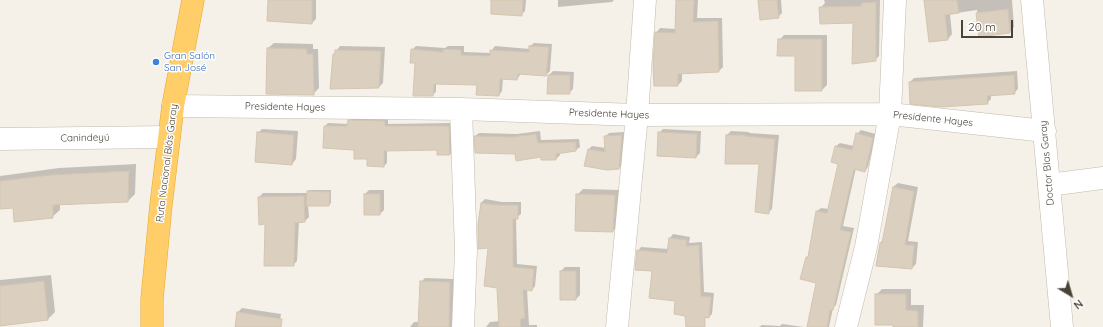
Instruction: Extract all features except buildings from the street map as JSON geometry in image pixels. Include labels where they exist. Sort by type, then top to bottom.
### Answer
[{"type":"highway","name":"Ruta Nacional Blás Garay","points":[[152,327],[152,299],[160,211],[173,106],[193,0]]},
{"type":"street","points":[[617,327],[637,115],[644,0]]},
{"type":"street","points":[[846,327],[866,247],[890,114],[895,0]]},
{"type":"street","name":"Doctor Blas Garay","points":[[1032,0],[1062,327]]},
{"type":"street","name":"Presidente Hayes","points":[[173,106],[461,109],[637,115],[890,114],[1044,131]]},
{"type":"street","points":[[461,109],[466,250],[463,327]]},
{"type":"street","name":"Canindeyú","points":[[0,139],[170,137]]},
{"type":"street","points":[[1049,185],[1103,178]]},
{"type":"place","name":"Gran Salón San José","points":[[156,62]]}]
